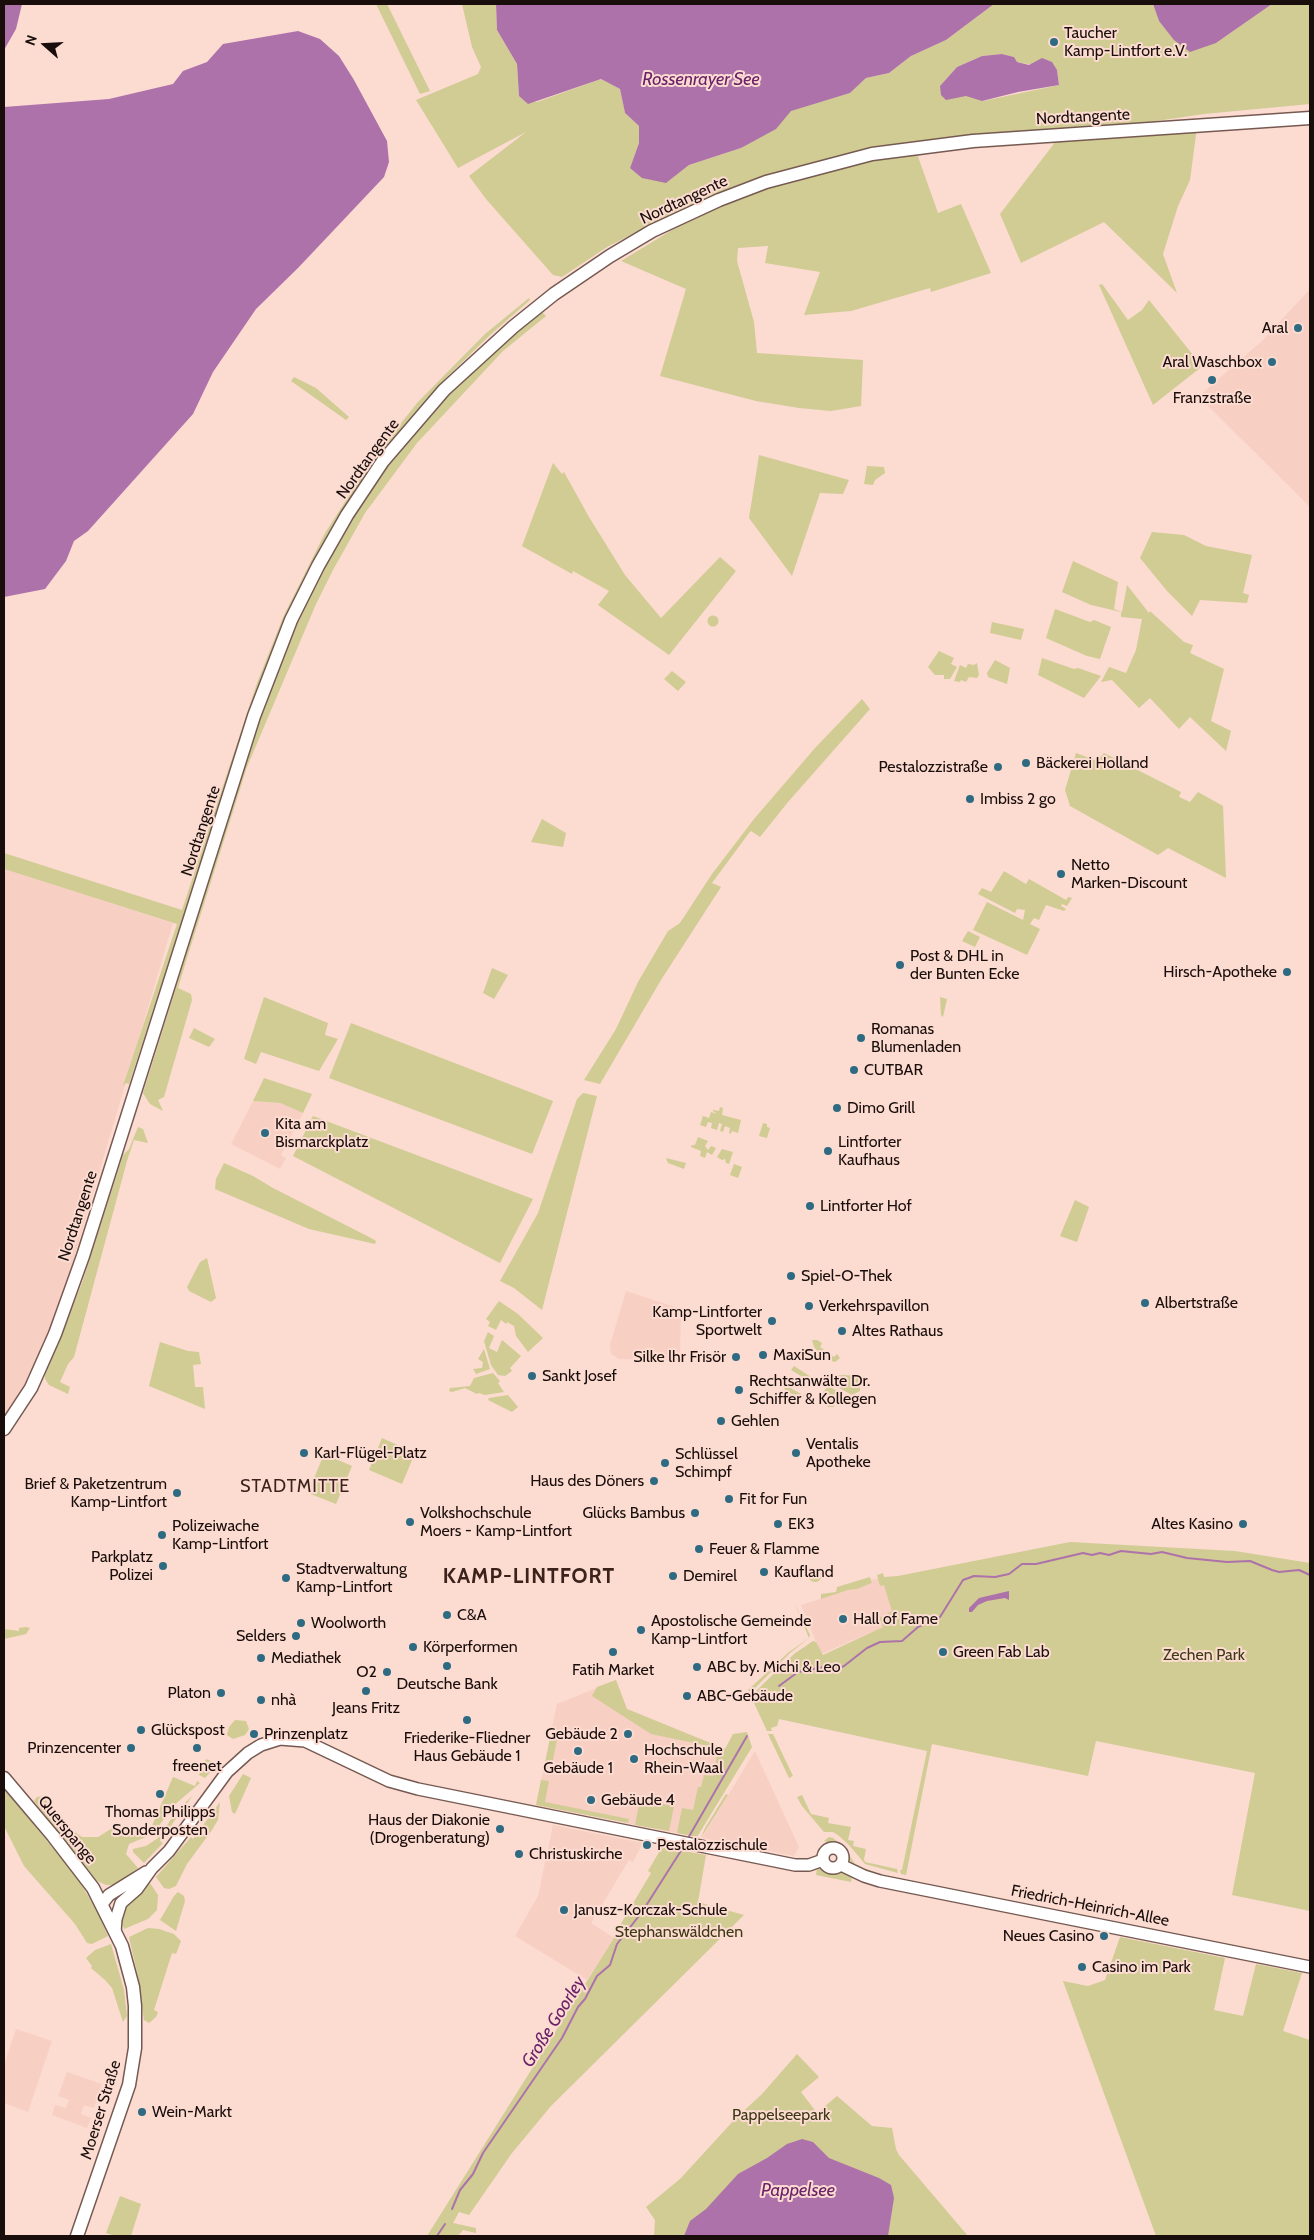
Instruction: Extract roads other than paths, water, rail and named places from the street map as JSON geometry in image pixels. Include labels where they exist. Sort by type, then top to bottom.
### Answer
[{"type":"main road","name":"Nordtangente","points":[[4,1429],[31,1388],[55,1334],[83,1256],[254,716],[291,620],[318,566],[347,515],[383,461],[444,390],[513,327],[554,294],[610,256],[652,231],[719,200],[766,182],[872,154],[973,140],[1310,118]]},
{"type":"main road","points":[[102,1904],[109,1895],[137,1889],[152,1868],[175,1844],[227,1772],[248,1753],[272,1741],[312,1744],[389,1781],[418,1789],[795,1865],[809,1865],[823,1860]]},
{"type":"main road","name":"Querspange","points":[[4,1778],[88,1880],[102,1904]]},
{"type":"main road","points":[[834,1847],[842,1852],[842,1862],[836,1868],[830,1868],[823,1860],[824,1852],[834,1847]]},
{"type":"main road","name":"Friedrich-Heinrich-Allee","points":[[842,1862],[864,1876],[1310,1967]]},
{"type":"main road","points":[[88,1880],[106,1889],[123,1892]]},
{"type":"main road","points":[[115,1932],[123,1892]]},
{"type":"main road","name":"Moerser Straße","points":[[77,2236],[117,2125],[129,2085],[135,2048],[133,1987],[127,1964],[102,1904]]},
{"type":"water","points":[[4,4],[22,4],[16,29],[4,50]]},
{"type":"water","name":"Rossenrayer See","points":[[496,4],[994,4],[946,40],[911,56],[889,73],[866,78],[850,93],[791,111],[776,129],[741,148],[689,165],[666,183],[642,178],[630,168],[639,143],[639,126],[625,113],[620,89],[601,79],[528,104],[519,96],[517,64],[497,30]]},
{"type":"water","points":[[1153,4],[1272,4],[1216,43],[1190,52],[1174,40],[1159,21]]},
{"type":"water","points":[[298,31],[320,39],[339,56],[354,80],[387,141],[389,162],[384,177],[298,268],[256,309],[213,372],[193,414],[88,531],[74,541],[66,561],[45,589],[4,597],[4,107],[109,99],[173,84],[183,71],[207,62],[223,44]]},
{"type":"water","points":[[1002,54],[1014,57],[1017,62],[1029,65],[1042,58],[1052,62],[1057,70],[1059,85],[982,101],[966,96],[946,100],[941,95],[940,86],[957,67],[982,56]]},
{"type":"water","points":[[1009,1591],[1009,1600],[1005,1598],[987,1601],[978,1605],[972,1612],[969,1612],[969,1608],[979,1598]]},
{"type":"water","name":"Pappelsee","points":[[802,2139],[813,2142],[829,2158],[879,2178],[891,2185],[894,2198],[888,2236],[684,2236],[690,2221],[706,2209],[738,2174],[787,2144]]},
{"type":"waterway","points":[[779,1686],[798,1672],[829,1666],[837,1669],[844,1666],[867,1648],[880,1642],[902,1641],[918,1627],[940,1617],[963,1580],[974,1576],[995,1577],[1009,1574],[1022,1564],[1036,1564],[1083,1553],[1109,1555],[1121,1551],[1151,1554],[1162,1552],[1187,1558],[1227,1562],[1250,1561],[1279,1572],[1299,1570],[1310,1575]]},
{"type":"waterway","points":[[687,1840],[747,1736]]},
{"type":"waterway","name":"Große Goorley","points":[[452,2209],[460,2190],[473,2174],[483,2153],[562,2038],[597,1976],[610,1965],[617,1944],[642,1912],[684,1846]]},
{"type":"waterway","name":"Große Goorley","points":[[437,2236],[445,2224]]},
{"type":"place","name":"Taucher Kamp-Lintfort e.V.","points":[[1054,42]]},
{"type":"place","name":"Aral","points":[[1298,328]]},
{"type":"place","name":"Aral Waschbox","points":[[1272,362]]},
{"type":"place","name":"Franzstraße","points":[[1212,380]]},
{"type":"place","name":"Bäckerei Holland","points":[[1026,763]]},
{"type":"place","name":"Pestalozzistraße","points":[[998,767]]},
{"type":"place","name":"Imbiss 2 go","points":[[970,799]]},
{"type":"place","name":"Netto Marken-Discount","points":[[1061,874]]},
{"type":"place","name":"Post & DHL in der Bunten Ecke","points":[[900,965]]},
{"type":"place","name":"Hirsch-Apotheke","points":[[1287,972]]},
{"type":"place","name":"Romanas Blumenladen","points":[[861,1038]]},
{"type":"place","name":"CUTBAR","points":[[854,1070]]},
{"type":"place","name":"Dimo Grill","points":[[837,1108]]},
{"type":"place","name":"Kita am Bismarckplatz","points":[[265,1133]]},
{"type":"place","name":"Lintforter Kaufhaus","points":[[828,1151]]},
{"type":"place","name":"Lintforter Hof","points":[[810,1206]]},
{"type":"place","name":"Spiel-O-Thek","points":[[791,1276]]},
{"type":"place","name":"Albertstraße","points":[[1145,1303]]},
{"type":"place","name":"Verkehrspavillon","points":[[809,1306]]},
{"type":"place","name":"Kamp-Lintforter Sportwelt","points":[[772,1321]]},
{"type":"place","name":"Altes Rathaus","points":[[842,1331]]},
{"type":"place","name":"MaxiSun","points":[[763,1355]]},
{"type":"place","name":"Silke lhr Frisör","points":[[736,1357]]},
{"type":"place","name":"Sankt Josef","points":[[532,1376]]},
{"type":"place","name":"Rechtsanwälte Dr. Schiffer & Kollegen","points":[[739,1390]]},
{"type":"place","name":"Gehlen","points":[[721,1421]]},
{"type":"place","name":"Karl-Flügel-Platz","points":[[304,1453]]},
{"type":"place","name":"Ventalis Apotheke","points":[[796,1453]]},
{"type":"place","name":"Schlüssel Schimpf","points":[[665,1463]]},
{"type":"place","name":"Haus des Döners","points":[[654,1481]]},
{"type":"place","name":"Brief & Paketzentrum Kamp-Lintfort","points":[[177,1493]]},
{"type":"place","name":"Fit for Fun","points":[[729,1499]]},
{"type":"place","name":"Glücks Bambus","points":[[695,1513]]},
{"type":"place","name":"Volkshochschule Moers - Kamp-Lintfort","points":[[410,1522]]},
{"type":"place","name":"EK3","points":[[778,1524]]},
{"type":"place","name":"Altes Kasino","points":[[1243,1524]]},
{"type":"place","name":"Polizeiwache Kamp-Lintfort","points":[[162,1535]]},
{"type":"place","name":"Feuer & Flamme","points":[[699,1549]]},
{"type":"place","name":"Parkplatz Polizei","points":[[163,1566]]},
{"type":"place","name":"Kaufland","points":[[764,1572]]},
{"type":"place","name":"Demirel","points":[[673,1576]]},
{"type":"place","name":"Stadtverwaltung Kamp-Lintfort","points":[[286,1578]]},
{"type":"place","name":"C&A","points":[[447,1615]]},
{"type":"place","name":"Hall of Fame","points":[[843,1619]]},
{"type":"place","name":"Woolworth","points":[[301,1623]]},
{"type":"place","name":"Apostolische Gemeinde Kamp-Lintfort","points":[[641,1630]]},
{"type":"place","name":"Selders","points":[[296,1636]]},
{"type":"place","name":"Körperformen","points":[[413,1647]]},
{"type":"place","name":"Fatih Market","points":[[613,1652]]},
{"type":"place","name":"Green Fab Lab","points":[[943,1652]]},
{"type":"place","name":"Mediathek","points":[[261,1658]]},
{"type":"place","name":"Deutsche Bank","points":[[447,1666]]},
{"type":"place","name":"ABC by. Michi & Leo","points":[[697,1667]]},
{"type":"place","name":"O2","points":[[387,1672]]},
{"type":"place","name":"Jeans Fritz","points":[[366,1691]]},
{"type":"place","name":"Platon","points":[[221,1693]]},
{"type":"place","name":"ABC-Gebäude","points":[[687,1696]]},
{"type":"place","name":"nhà","points":[[261,1700]]},
{"type":"place","name":"Friederike-Fliedner Haus Gebäude 1","points":[[467,1720]]},
{"type":"place","name":"Glückspost","points":[[141,1730]]},
{"type":"place","name":"Prinzenplatz","points":[[254,1734]]},
{"type":"place","name":"Gebäude 2","points":[[628,1734]]},
{"type":"place","name":"Prinzencenter","points":[[131,1748]]},
{"type":"place","name":"freenet","points":[[197,1748]]},
{"type":"place","name":"Gebäude 1","points":[[578,1751]]},
{"type":"place","name":"Hochschule Rhein-Waal","points":[[634,1759]]},
{"type":"place","name":"Thomas Philipps Sonderposten","points":[[160,1794]]},
{"type":"place","name":"Gebäude 4","points":[[591,1800]]},
{"type":"place","name":"Haus der Diakonie (Drogenberatung)","points":[[500,1829]]},
{"type":"place","name":"Pestalozzischule","points":[[647,1845]]},
{"type":"place","name":"Christuskirche","points":[[519,1854]]},
{"type":"place","name":"Janusz-Korczak-Schule","points":[[564,1910]]},
{"type":"place","name":"Neues Casino","points":[[1104,1936]]},
{"type":"place","name":"Casino im Park","points":[[1082,1967]]},
{"type":"place","name":"Wein-Markt","points":[[142,2112]]},
{"type":"district","name":"STADTMITTE","points":[[295,1487]]},
{"type":"district","name":"KAMP-LINTFORT","points":[[529,1577]]},
{"type":"park label","name":"Zechen Park","points":[[1204,1655]]},
{"type":"park label","name":"Stephanswäldchen","points":[[679,1932]]},
{"type":"park label","name":"Pappelseepark","points":[[781,2115]]}]
